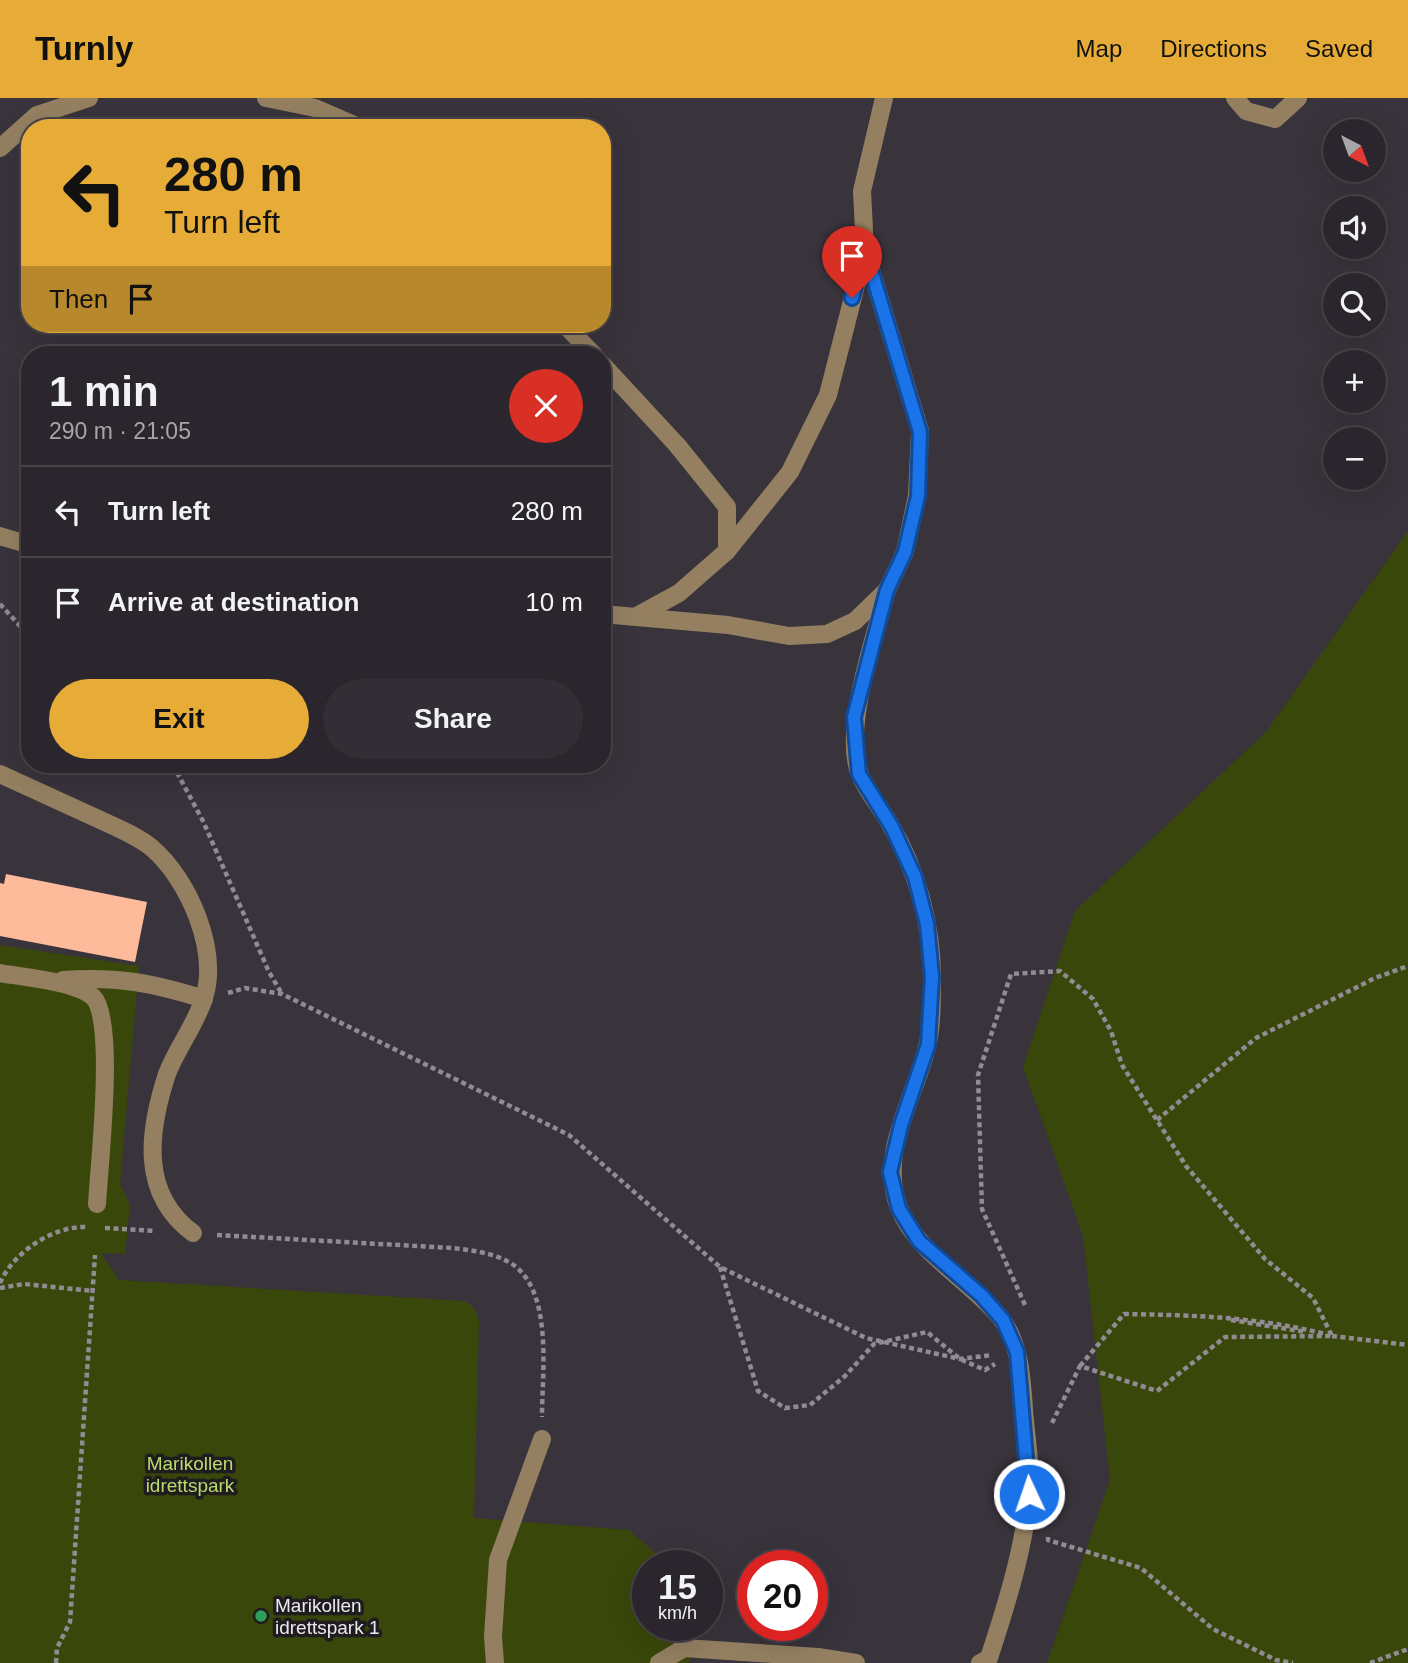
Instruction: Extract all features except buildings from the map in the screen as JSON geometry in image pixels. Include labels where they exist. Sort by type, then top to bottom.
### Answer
[{"type":"lane","points":[[33,119],[37,115],[89,98]]},
{"type":"lane","points":[[266,98],[315,108],[340,119]]},
{"type":"lane","points":[[884,98],[862,191],[865,250],[920,432],[918,496],[905,552],[887,590],[854,717],[859,774],[892,827],[915,877],[927,924],[932,977],[928,1045],[901,1125],[890,1172],[899,1209],[919,1241],[982,1296],[1003,1320],[1017,1352],[1029,1494],[1012,1585],[989,1658],[981,1663]]},
{"type":"lane","points":[[1235,98],[1247,111],[1275,119],[1298,98]]},
{"type":"lane","points":[[0,148],[21,129]]},
{"type":"lane","points":[[637,616],[679,593],[727,551],[790,472],[828,395],[865,250]]},
{"type":"lane","points":[[572,333],[585,346]]},
{"type":"lane","points":[[611,374],[677,445],[727,507],[727,551]]},
{"type":"lane","points":[[0,536],[21,542]]},
{"type":"lane","points":[[611,615],[728,625],[789,636],[827,634],[855,621],[887,590]]},
{"type":"lane","points":[[0,774],[129,834],[152,848],[187,895],[201,932],[209,971],[204,999],[167,1075],[155,1129],[153,1176],[161,1201],[174,1220],[193,1233]]},
{"type":"lane","points":[[0,973],[81,989],[92,996],[103,1016],[105,1051],[97,1203]]},
{"type":"lane","points":[[42,981],[105,977],[152,983],[204,999]]},
{"type":"lane","points":[[495,1663],[493,1637],[498,1560],[542,1438]]},
{"type":"lane","points":[[659,1663],[684,1648],[818,1657],[856,1663]]},
{"type":"path","points":[[0,604],[21,627]]},
{"type":"path","points":[[177,773],[203,821],[269,972],[282,994]]},
{"type":"path","points":[[1157,1120],[1256,1038],[1375,978],[1408,966]]},
{"type":"path","points":[[204,999],[245,988],[282,994],[569,1135],[720,1267],[866,1338],[960,1359],[985,1370],[1017,1352],[1030,1315],[982,1209],[978,1075],[1011,974],[1060,971],[1093,999],[1111,1031],[1122,1065],[1186,1166],[1265,1259],[1313,1298],[1332,1336]]},
{"type":"path","points":[[93,1290],[24,1284],[0,1285],[5,1271],[37,1242],[65,1229],[81,1227],[453,1248],[490,1253],[516,1267],[532,1289],[542,1317],[542,1438]]},
{"type":"path","points":[[56,1663],[57,1648],[70,1622],[95,1255]]},
{"type":"path","points":[[720,1267],[758,1391],[785,1408],[810,1405],[845,1376],[874,1344],[927,1332],[960,1359],[1017,1352]]},
{"type":"path","points":[[1052,1433],[1052,1420],[1080,1366],[1124,1314],[1222,1315],[1292,1325],[1332,1336]]},
{"type":"path","points":[[1231,1320],[1408,1345]]},
{"type":"path","points":[[1080,1366],[1157,1391],[1225,1337],[1332,1336]]},
{"type":"path","points":[[1049,1527],[1048,1540],[1140,1568],[1213,1629],[1276,1660],[1293,1663]]},
{"type":"path","points":[[1370,1663],[1408,1649]]},
{"type":"green space","points":[[1408,531],[1408,1663],[1047,1663],[1110,1480],[1083,1236],[1023,1067],[1075,911],[1266,732]]},
{"type":"green space","name":"Marikollen idrettspark","points":[[0,945],[139,966],[120,1184],[130,1205],[125,1254],[101,1253],[119,1280],[465,1301],[474,1308],[479,1321],[474,1518],[629,1530],[652,1550],[632,1550],[632,1641],[691,1641],[689,1663],[0,1663]]},
{"type":"place","name":"Marikollen idrettspark 1","points":[[261,1616]]},
{"type":"route","points":[[852,298],[865,250],[920,432],[918,496],[905,552],[887,590],[854,717],[859,774],[892,827],[915,877],[927,924],[932,977],[928,1045],[901,1125],[890,1172],[899,1209],[919,1241],[982,1296],[1003,1320],[1017,1352],[1023,1389],[1029,1494]]}]
